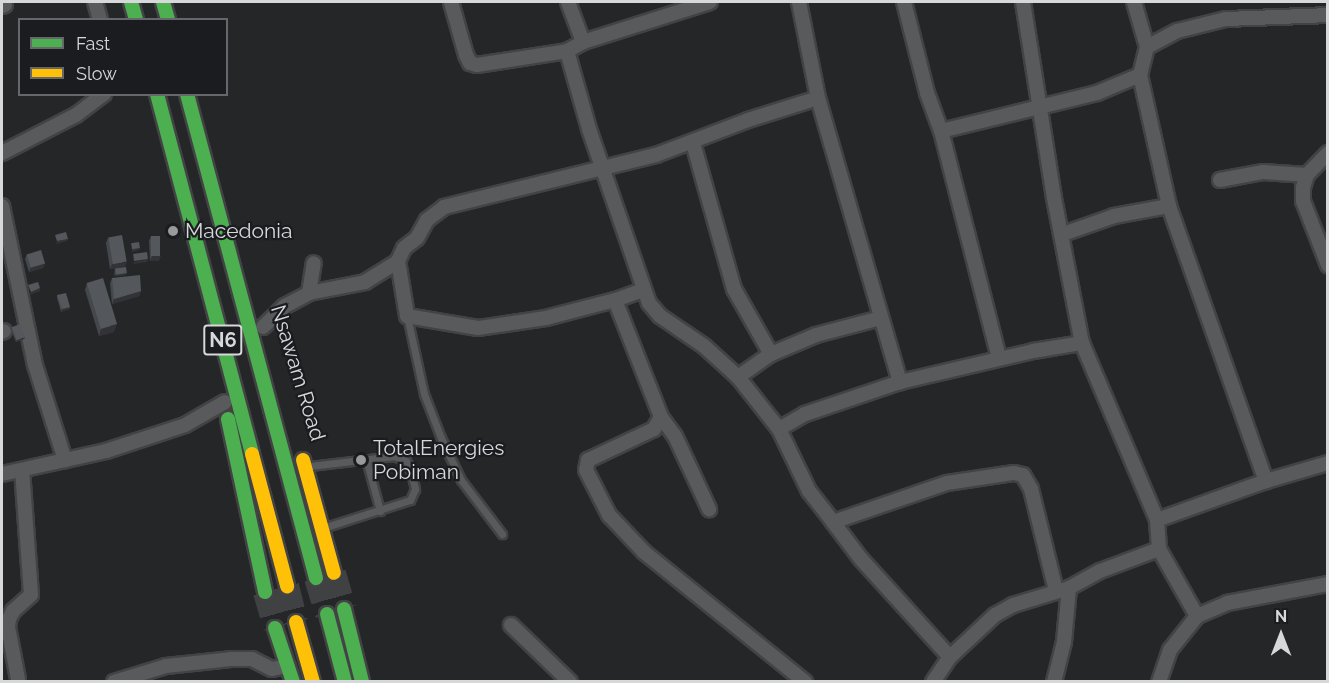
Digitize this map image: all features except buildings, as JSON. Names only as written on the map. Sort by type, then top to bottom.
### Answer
[{"type":"highway","points":[[130,2],[135,18]]},
{"type":"highway","points":[[163,2],[167,18]]},
{"type":"highway","name":"N6","points":[[158,96],[287,586]]},
{"type":"highway","name":"Nsawam Road","points":[[189,96],[316,578]]},
{"type":"highway","name":"Nsawam Road","points":[[212,189],[273,359]]},
{"type":"highway","name":"N6","points":[[194,228],[198,288],[225,402],[265,592]]},
{"type":"highway","name":"Nsawam Road","points":[[298,445],[334,573]]},
{"type":"highway","points":[[344,609],[362,681]]},
{"type":"highway","points":[[327,614],[345,681]]},
{"type":"highway","points":[[296,622],[313,681]]},
{"type":"highway","points":[[275,628],[293,681]]},
{"type":"street","points":[[95,2],[99,18]]},
{"type":"street","points":[[451,2],[470,63],[477,65],[567,51],[583,42],[710,2]]},
{"type":"street","points":[[568,2],[583,42]]},
{"type":"street","points":[[800,2],[818,98],[900,382]]},
{"type":"street","points":[[904,2],[927,93],[941,131],[999,358]]},
{"type":"street","points":[[1023,2],[1082,343],[1157,520],[1159,549],[1197,616]]},
{"type":"street","points":[[1134,2],[1147,47],[1140,75],[1169,206],[1266,481]]},
{"type":"street","points":[[1147,47],[1177,31],[1226,19],[1328,15]]},
{"type":"street","points":[[567,51],[643,290],[660,316],[704,346],[738,377],[779,429],[809,490],[861,559],[950,657]]},
{"type":"street","points":[[941,131],[1113,88],[1140,75]]},
{"type":"street","points":[[2,153],[76,115],[101,96]]},
{"type":"street","points":[[263,327],[285,306],[309,293],[365,282],[398,261],[404,248],[417,238],[427,220],[444,207],[603,170],[693,142],[748,120],[818,98]]},
{"type":"street","points":[[693,142],[734,289],[771,354]]},
{"type":"street","points":[[1328,153],[1307,175],[1303,186],[1303,201],[1328,265]]},
{"type":"street","points":[[1220,180],[1263,172],[1307,175]]},
{"type":"street","points":[[2,206],[35,366],[65,460]]},
{"type":"street","points":[[1063,234],[1114,216],[1169,206]]},
{"type":"street","points":[[398,261],[407,316],[478,328],[546,318],[615,300],[643,290]]},
{"type":"street","points":[[309,293],[314,263]]},
{"type":"street","points":[[615,300],[661,417],[675,436],[709,509]]},
{"type":"street","points":[[738,377],[771,354],[816,335],[881,318]]},
{"type":"street","points":[[779,429],[805,414],[900,382],[999,358],[1082,343]]},
{"type":"street","points":[[2,474],[106,451],[185,425],[225,402]]},
{"type":"street","points":[[661,417],[654,429],[586,462],[586,470],[609,515],[653,560],[805,681]]},
{"type":"street","points":[[1157,520],[1266,481],[1328,463]]},
{"type":"street","points":[[18,679],[8,627],[9,618],[32,595],[22,470]]},
{"type":"street","points":[[833,522],[947,483],[1014,473],[1023,475],[1031,489],[1066,605],[1064,642],[1054,681]]},
{"type":"street","points":[[933,681],[950,657],[995,615],[1014,605],[1063,589],[1100,571],[1159,549]]},
{"type":"street","points":[[1159,681],[1170,650],[1197,616],[1227,603],[1328,584]]},
{"type":"street","points":[[512,625],[570,681]]},
{"type":"street","points":[[114,681],[166,666],[231,659],[252,659],[272,669],[288,666]]},
{"type":"lane","points":[[407,316],[424,394],[445,448],[461,480],[502,534]]},
{"type":"lane","points":[[304,466],[394,456],[406,461],[410,466],[414,495],[402,504],[322,528]]},
{"type":"lane","points":[[366,459],[380,511]]},
{"type":"tunnel","points":[[334,573],[344,609]]},
{"type":"tunnel","points":[[316,578],[327,614]]},
{"type":"tunnel","points":[[287,586],[296,622]]},
{"type":"tunnel","points":[[265,592],[275,628]]},
{"type":"traffic: fast","points":[[131,2],[135,18]]},
{"type":"traffic: fast","points":[[163,2],[167,18]]},
{"type":"traffic: fast","points":[[158,96],[252,454]]},
{"type":"traffic: fast","points":[[188,96],[316,578]]},
{"type":"traffic: fast","points":[[228,419],[265,592]]},
{"type":"traffic: fast","points":[[344,609],[362,682]]},
{"type":"traffic: fast","points":[[327,614],[345,682]]},
{"type":"traffic: fast","points":[[275,628],[293,682]]},
{"type":"traffic: slow","points":[[252,454],[287,586]]},
{"type":"traffic: slow","points":[[303,460],[334,573]]},
{"type":"traffic: slow","points":[[296,622],[313,682]]},
{"type":"place","name":"Macedonia","points":[[173,231]]},
{"type":"place","name":"TotalEnergies Pobiman","points":[[361,460]]}]
